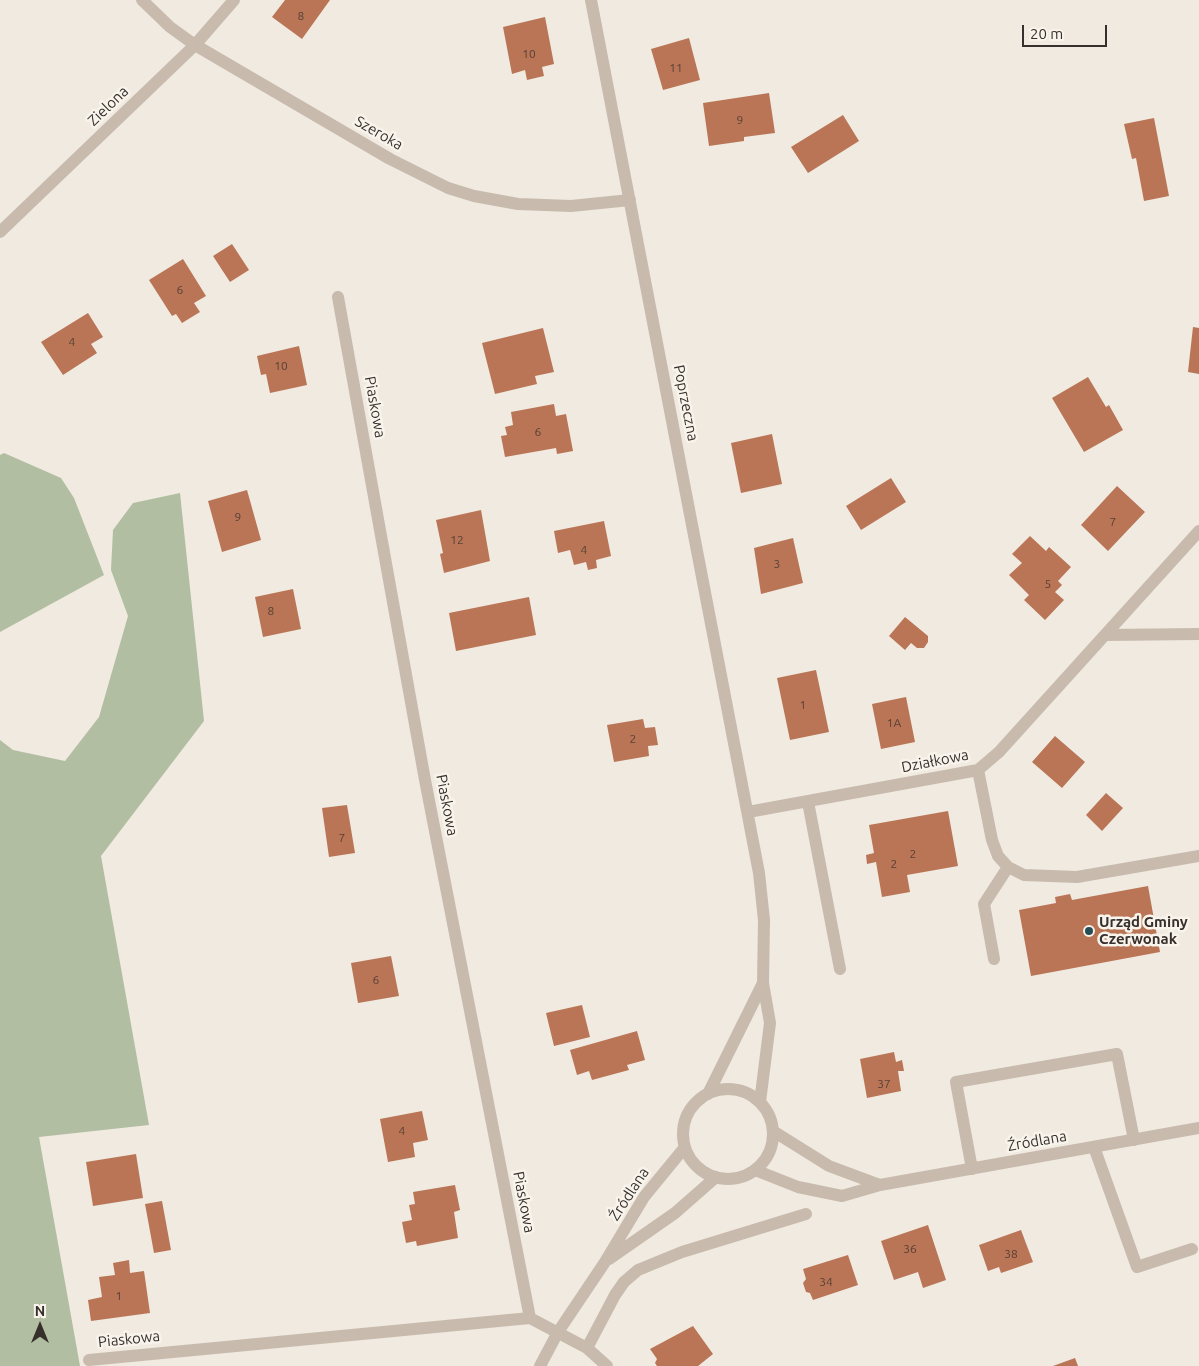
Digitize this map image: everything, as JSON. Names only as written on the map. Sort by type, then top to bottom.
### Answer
[{"type":"street","name":"Szeroka","points":[[142,0],[170,27],[195,45],[390,159],[448,188],[474,196],[518,204],[571,206],[630,200]]},
{"type":"street","name":"Zielona","points":[[0,232],[195,45],[234,0]]},
{"type":"street","name":"Poprzeczna","points":[[591,0],[748,812]]},
{"type":"street","name":"Piaskowa","points":[[89,1360],[530,1318],[425,780],[338,297]]},
{"type":"street","name":"Działkowa","points":[[748,812],[978,770],[999,752],[1199,531]]},
{"type":"street","points":[[1106,635],[1199,634]]},
{"type":"street","points":[[978,770],[992,840],[998,856],[1008,867],[1024,875],[1077,877],[1199,856]]},
{"type":"street","points":[[808,802],[840,969]]},
{"type":"street","points":[[748,812],[759,873],[764,920],[762,983],[770,1023],[760,1102]]},
{"type":"street","points":[[994,959],[984,904],[1008,867]]},
{"type":"street","points":[[708,1094],[762,983]]},
{"type":"street","points":[[972,1169],[956,1082],[1117,1054],[1134,1140]]},
{"type":"street","points":[[717,1090],[744,1092],[760,1102],[769,1115],[773,1131],[769,1153],[755,1170],[736,1178],[716,1177],[696,1166],[685,1147],[683,1136],[687,1116],[692,1107],[708,1094],[717,1090]]},
{"type":"street","name":"Źródlana","points":[[755,1170],[798,1187],[842,1196],[880,1185],[1199,1128]]},
{"type":"street","points":[[773,1131],[829,1166],[880,1185]]},
{"type":"street","name":"Źródlana","points":[[540,1366],[558,1332],[605,1262],[644,1197],[685,1147]]},
{"type":"street","points":[[1094,1147],[1137,1267],[1192,1249]]},
{"type":"street","name":"Źródlana","points":[[605,1262],[675,1213],[716,1177]]},
{"type":"street","points":[[587,1348],[624,1282],[638,1270],[682,1252],[806,1214]]},
{"type":"street","points":[[530,1318],[587,1348],[607,1366]]},
{"type":"green space","points":[[4,453],[61,478],[74,498],[104,575],[0,632],[0,455]]},
{"type":"green space","points":[[180,493],[204,721],[101,856],[149,1125],[39,1137],[80,1366],[0,1366],[0,740],[13,750],[65,761],[99,717],[128,616],[111,570],[113,530],[133,503]]},
{"type":"building","points":[[285,0],[330,0],[302,39],[272,17]]},
{"type":"building","points":[[545,17],[554,64],[542,67],[544,76],[527,80],[525,70],[512,74],[503,27]]},
{"type":"building","points":[[689,38],[700,80],[663,90],[651,49]]},
{"type":"building","points":[[769,93],[775,133],[744,137],[744,141],[709,146],[703,103]]},
{"type":"building","points":[[843,115],[859,141],[808,173],[791,147]]},
{"type":"building","points":[[1154,118],[1169,196],[1144,201],[1136,158],[1132,159],[1124,124]]},
{"type":"building","points":[[232,244],[249,270],[230,282],[213,256]]},
{"type":"building","points":[[183,259],[206,296],[194,303],[200,312],[182,323],[176,314],[172,316],[149,280]]},
{"type":"building","points":[[88,313],[103,337],[91,344],[97,353],[63,375],[41,342]]},
{"type":"building","points":[[1193,327],[1199,328],[1199,374],[1188,372]]},
{"type":"building","points":[[543,328],[554,372],[535,376],[537,384],[495,394],[482,343]]},
{"type":"building","points":[[299,346],[307,385],[270,393],[266,374],[261,375],[257,356]]},
{"type":"building","points":[[1088,377],[1106,407],[1109,405],[1123,430],[1084,452],[1052,398]]},
{"type":"building","points":[[554,404],[556,416],[566,414],[573,451],[557,454],[556,448],[505,457],[501,436],[507,435],[505,427],[513,425],[511,412]]},
{"type":"building","points":[[772,434],[782,484],[741,493],[731,443]]},
{"type":"building","points":[[891,478],[906,502],[861,530],[846,506]]},
{"type":"building","points":[[1117,486],[1145,512],[1108,551],[1081,525]]},
{"type":"building","points":[[247,490],[261,540],[222,552],[208,501]]},
{"type":"building","points":[[481,510],[490,561],[444,573],[440,554],[443,553],[436,520]]},
{"type":"building","points":[[604,521],[611,556],[596,560],[597,568],[588,570],[586,562],[574,565],[570,550],[558,553],[554,531]]},
{"type":"building","points":[[1030,536],[1046,551],[1049,547],[1071,567],[1058,581],[1062,585],[1055,592],[1064,600],[1045,620],[1024,600],[1029,595],[1009,575],[1022,563],[1012,554]]},
{"type":"building","points":[[793,538],[803,583],[761,594],[754,548]]},
{"type":"building","points":[[293,589],[301,629],[263,637],[255,597]]},
{"type":"building","points":[[529,597],[536,635],[456,651],[449,613]]},
{"type":"building","points":[[905,617],[928,636],[928,642],[924,648],[917,648],[911,643],[905,650],[889,636]]},
{"type":"building","points":[[816,670],[829,732],[790,740],[777,678]]},
{"type":"building","points":[[906,697],[915,742],[881,749],[872,704]]},
{"type":"building","points":[[643,719],[645,728],[655,727],[658,745],[648,746],[649,756],[614,762],[607,725]]},
{"type":"building","points":[[1055,736],[1085,762],[1062,788],[1032,762]]},
{"type":"building","points":[[1106,793],[1123,808],[1102,831],[1086,815]]},
{"type":"building","points":[[347,805],[355,853],[329,857],[322,808]]},
{"type":"building","points":[[948,811],[958,866],[907,875],[910,892],[882,897],[876,862],[867,864],[866,855],[874,853],[869,825]]},
{"type":"building","name":"Urząd Gminy Czerwonak","points":[[1148,886],[1160,952],[1031,976],[1019,910],[1056,903],[1055,897],[1070,894],[1072,900]]},
{"type":"building","points":[[391,956],[399,996],[358,1003],[351,963]]},
{"type":"building","points":[[582,1005],[590,1037],[554,1046],[546,1013]]},
{"type":"building","points":[[637,1031],[645,1060],[627,1065],[629,1070],[592,1080],[589,1071],[577,1075],[570,1050]]},
{"type":"building","points":[[894,1052],[896,1062],[902,1060],[904,1071],[898,1071],[901,1091],[867,1098],[860,1059]]},
{"type":"building","points":[[422,1111],[428,1140],[413,1143],[415,1157],[388,1162],[380,1119]]},
{"type":"building","points":[[136,1154],[143,1198],[93,1206],[86,1162]]},
{"type":"building","points":[[455,1185],[460,1210],[454,1212],[458,1238],[417,1246],[416,1241],[406,1243],[402,1222],[412,1220],[409,1205],[415,1204],[413,1192]]},
{"type":"building","points":[[162,1201],[171,1250],[154,1253],[145,1204]]},
{"type":"building","points":[[928,1225],[946,1280],[923,1288],[918,1272],[894,1280],[881,1241]]},
{"type":"building","points":[[1021,1230],[1033,1262],[1001,1273],[999,1267],[988,1271],[979,1245]]},
{"type":"building","points":[[848,1255],[858,1285],[813,1300],[810,1293],[806,1292],[803,1283],[806,1279],[803,1269]]},
{"type":"building","points":[[129,1260],[130,1273],[144,1271],[150,1313],[91,1321],[88,1300],[102,1297],[99,1277],[115,1275],[113,1263]]},
{"type":"building","points":[[693,1326],[713,1354],[698,1366],[657,1366],[655,1363],[657,1359],[650,1349]]},
{"type":"building","points":[[1075,1358],[1078,1366],[1053,1366]]},
{"type":"place","name":"Urząd Gminy Czerwonak","points":[[1089,931]]}]
